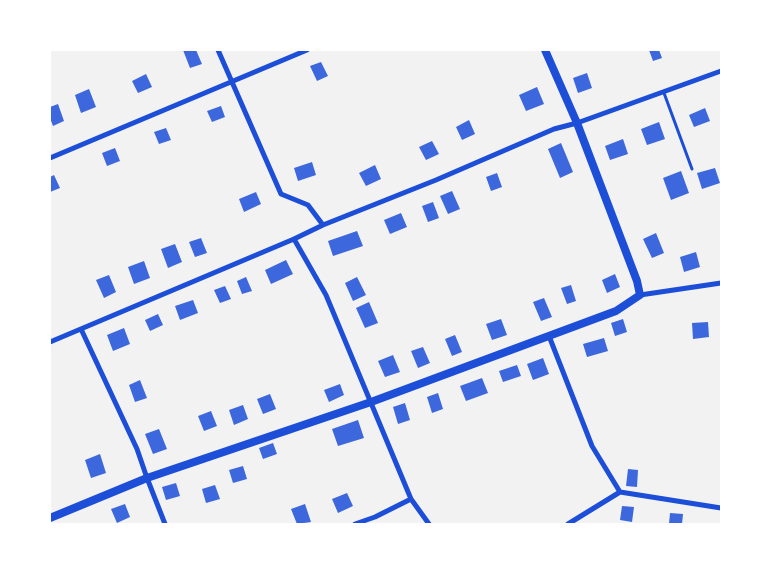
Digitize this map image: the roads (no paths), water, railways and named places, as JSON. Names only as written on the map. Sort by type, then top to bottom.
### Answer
[{"type":"street","points":[[218,50],[281,194],[308,206],[323,225]]},
{"type":"street","points":[[50,158],[307,50]]},
{"type":"street","points":[[545,50],[577,123],[637,281],[640,295]]},
{"type":"street","points":[[50,342],[554,129],[664,93],[721,71]]},
{"type":"street","points":[[294,239],[326,295],[411,499],[429,524]]},
{"type":"street","points":[[50,518],[146,478],[371,402],[616,311],[640,295],[721,283]]},
{"type":"street","points":[[81,328],[137,449],[146,478],[165,524]]},
{"type":"street","points":[[549,336],[592,446],[620,492]]},
{"type":"street","points":[[568,524],[620,492],[721,508]]},
{"type":"street","points":[[355,524],[375,517],[411,499]]},
{"type":"lane","points":[[664,93],[692,169]]}]
